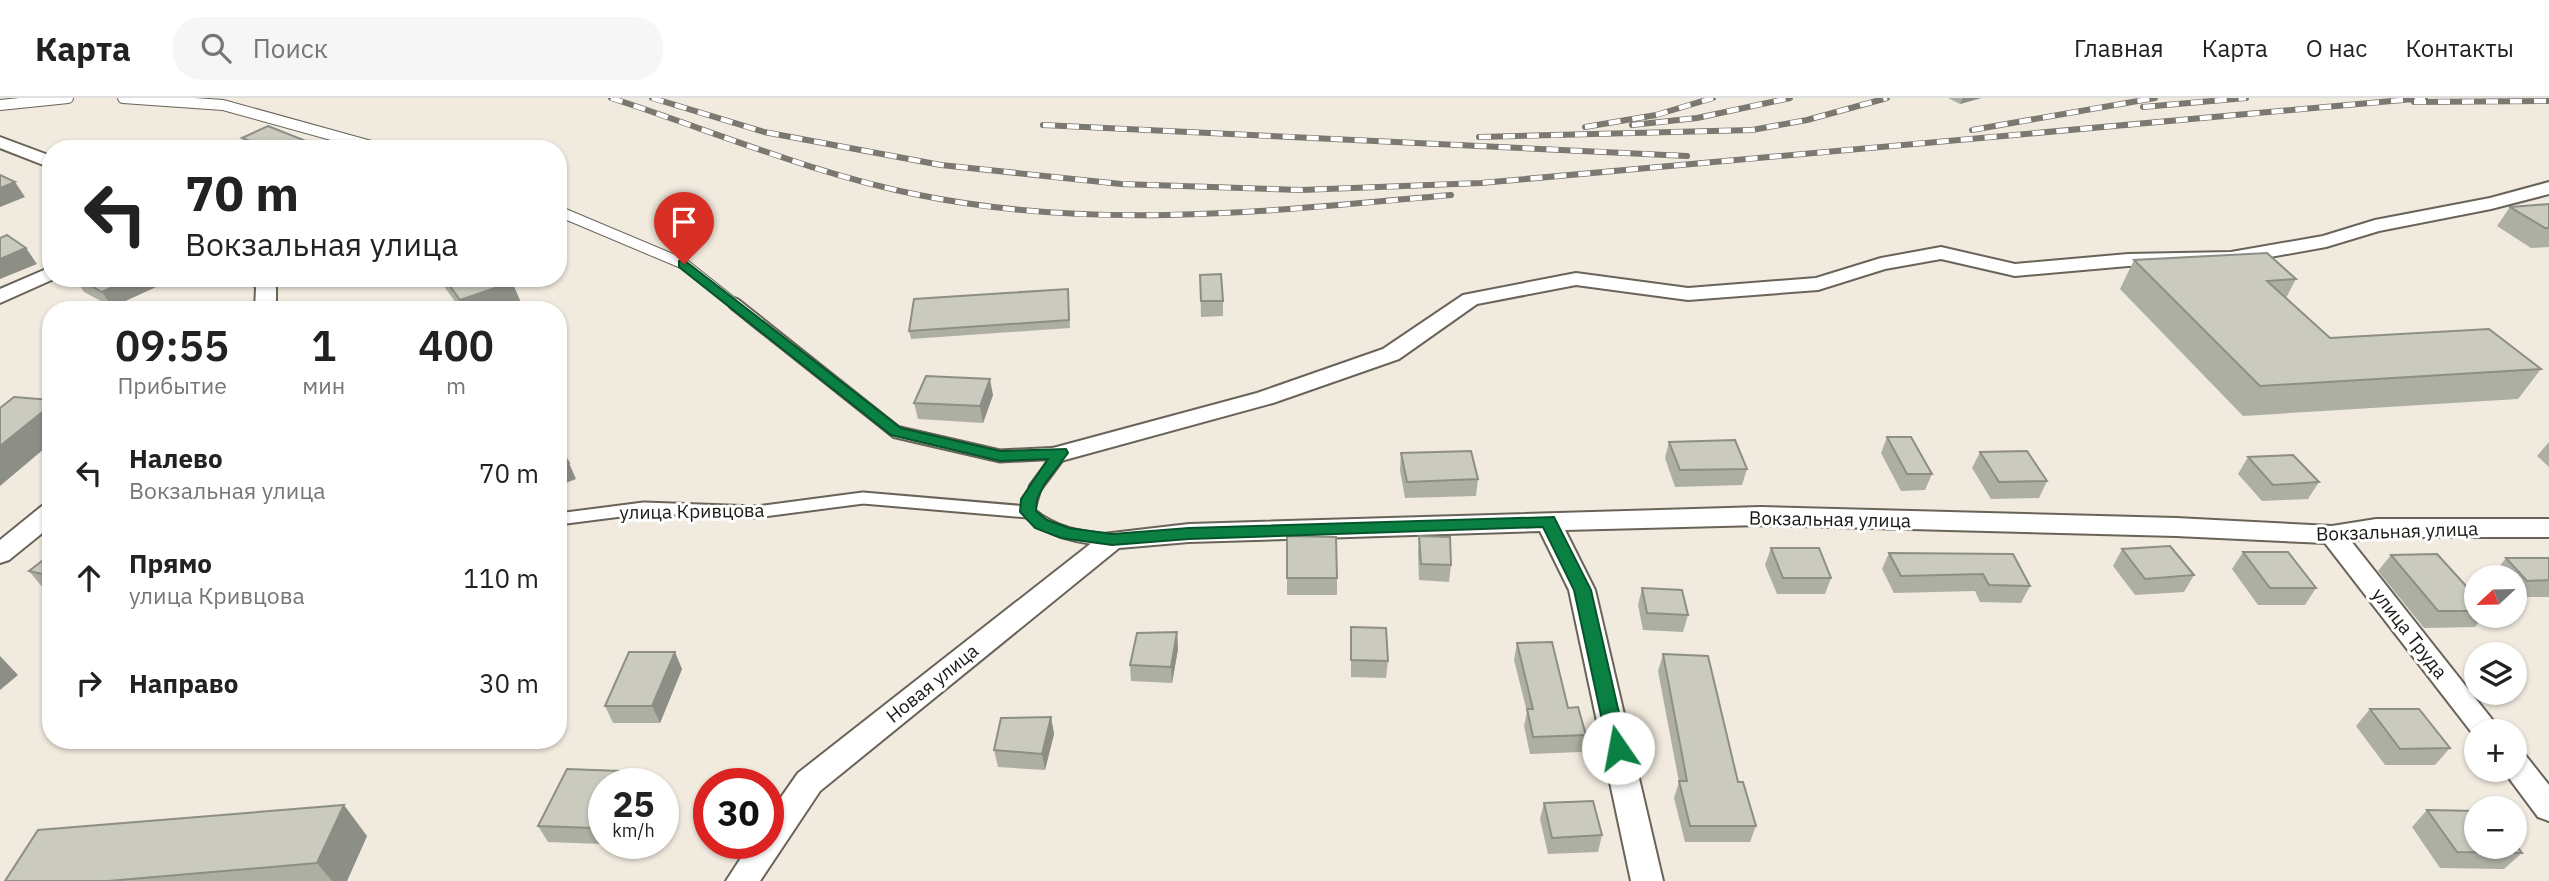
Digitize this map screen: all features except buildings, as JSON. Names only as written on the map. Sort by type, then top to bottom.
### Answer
[{"type":"street","points":[[0,142],[42,159]]},
{"type":"street","points":[[1061,453],[1265,398],[1391,354],[1470,299],[1576,279],[1688,294],[1818,284],[1881,264],[1941,253],[2015,270],[2127,260],[2231,258],[2326,241],[2375,226],[2491,203],[2549,188]]},
{"type":"street","points":[[0,297],[42,277]]},
{"type":"street","name":"Вокзальная улица","points":[[1112,540],[1189,533],[1761,516],[2176,527],[2332,535],[2376,528],[2549,528]]},
{"type":"street","points":[[0,554],[42,519]]},
{"type":"street","points":[[1548,521],[1582,590],[1647,881]]},
{"type":"street","name":"улица Труда","points":[[2332,535],[2478,719]]},
{"type":"street","name":"Новая улица","points":[[784,819],[809,782],[1112,540]]},
{"type":"street","points":[[2527,780],[2549,808]]},
{"type":"street","name":"Новая улица","points":[[744,880],[758,859]]},
{"type":"lane","points":[[0,105],[68,98]]},
{"type":"lane","points":[[123,98],[223,105],[349,140]]},
{"type":"lane","points":[[567,215],[684,264],[896,432],[1000,456],[1061,453]]},
{"type":"lane","points":[[1028,512],[1029,499],[1038,482],[1061,453]]},
{"type":"lane","name":"улица Кривцова","points":[[567,518],[644,508],[756,512],[863,498],[1028,512],[1041,524],[1067,534],[1112,540]]},
{"type":"railway","points":[[611,98],[840,176],[919,195],[985,206],[1118,215],[1185,214],[1251,212],[1451,195]]},
{"type":"railway","points":[[652,98],[764,132],[941,165],[1121,184],[1301,190],[1481,183],[2425,98]]},
{"type":"railway","points":[[1585,127],[1656,115],[1713,98]]},
{"type":"railway","points":[[1632,125],[1697,118],[1790,98]]},
{"type":"railway","points":[[1479,137],[1752,130],[1807,120],[1887,98]]},
{"type":"railway","points":[[1972,130],[2155,98]]},
{"type":"railway","points":[[2143,107],[2246,98]]},
{"type":"railway","points":[[2414,102],[2549,101]]},
{"type":"railway","points":[[1043,125],[1687,156]]},
{"type":"route","points":[[684,264],[896,432],[1000,456],[1061,453],[1038,482],[1029,499],[1028,512],[1041,524],[1067,534],[1112,540],[1189,533],[1447,527],[1548,521],[1582,590],[1618,748]]}]
